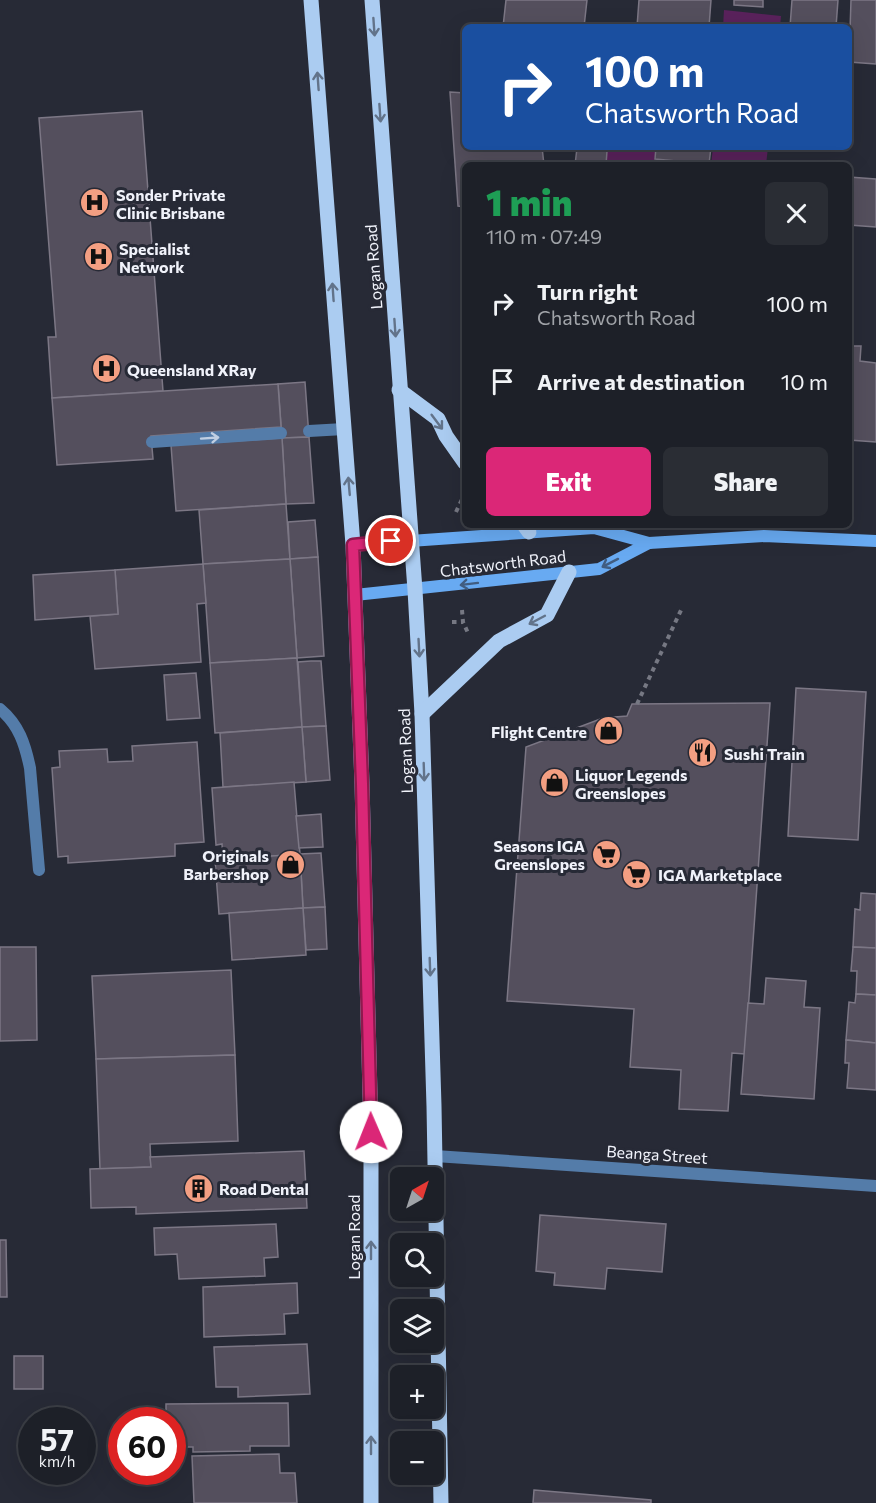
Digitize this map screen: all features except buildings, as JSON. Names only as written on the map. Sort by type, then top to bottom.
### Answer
[{"type":"main road","name":"Logan Road","points":[[312,0],[353,545],[371,1132],[371,1503]]},
{"type":"main road","name":"Logan Road","points":[[372,0],[422,714],[435,1156],[441,1503]]},
{"type":"main road","points":[[399,390],[438,419],[446,436],[462,459]]},
{"type":"main road","name":"Chatsworth Road","points":[[353,545],[457,538],[527,528],[594,528],[649,543],[764,536],[876,541]]},
{"type":"main road","name":"Chatsworth Road","points":[[355,596],[599,569],[649,543]]},
{"type":"main road","points":[[422,714],[499,641],[547,615],[569,573]]},
{"type":"street","points":[[309,431],[344,429]]},
{"type":"street","points":[[152,442],[281,433]]},
{"type":"street","points":[[0,709],[21,734],[27,751],[39,870]]},
{"type":"street","name":"Beanga Street","points":[[435,1156],[876,1186]]},
{"type":"path","points":[[455,514],[462,499]]},
{"type":"path","points":[[637,704],[682,608]]},
{"type":"path","points":[[462,610],[463,622],[469,636]]},
{"type":"path","points":[[452,622],[463,622]]},
{"type":"shaded area","points":[[724,10],[781,16],[780,24],[723,24]]},
{"type":"shaded area","points":[[599,150],[656,150],[654,162],[606,162],[607,151]]},
{"type":"shaded area","points":[[713,150],[768,150],[766,162],[711,162]]},
{"type":"place","name":"Sonder Private Clinic Brisbane","points":[[95,203]]},
{"type":"place","name":"Specialist Network","points":[[98,257]]},
{"type":"place","name":"Queensland XRay","points":[[106,369]]},
{"type":"place","name":"Flight Centre","points":[[608,731]]},
{"type":"place","name":"Sushi Train","points":[[703,753]]},
{"type":"place","name":"Liquor Legends Greenslopes","points":[[554,783]]},
{"type":"place","name":"Seasons IGA Greenslopes","points":[[606,854]]},
{"type":"place","name":"Originals Barbershop","points":[[290,864]]},
{"type":"place","name":"IGA Marketplace","points":[[637,874]]},
{"type":"place","name":"Road Dental","points":[[198,1188]]},
{"type":"route","points":[[371,1132],[353,545],[391,541]]}]
